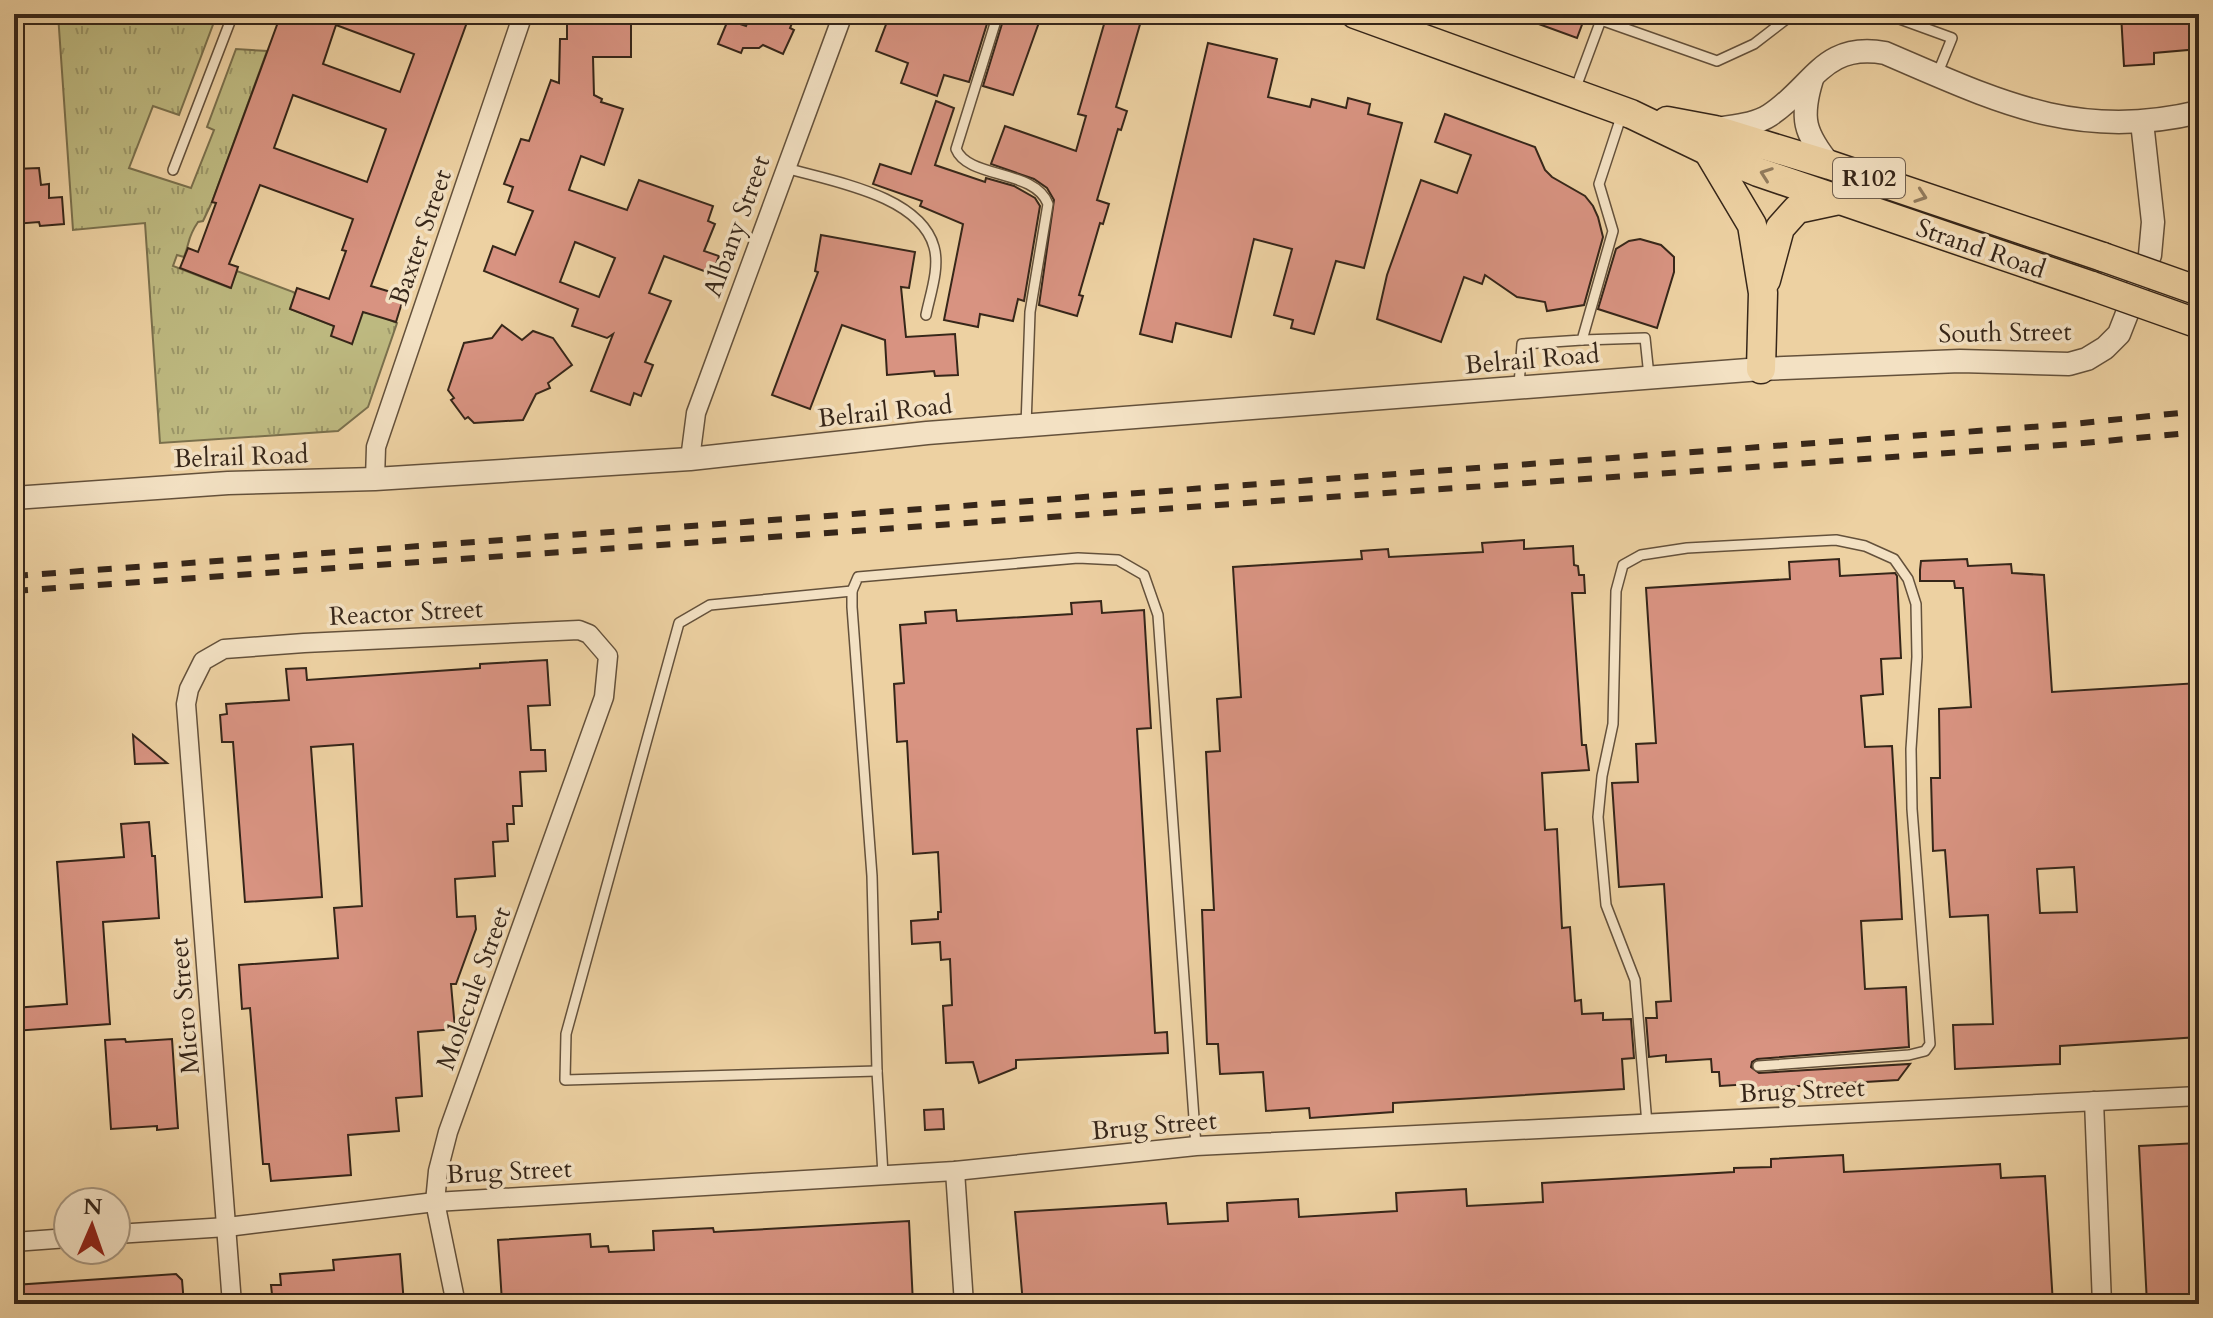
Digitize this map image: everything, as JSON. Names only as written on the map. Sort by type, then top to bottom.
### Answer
[{"type":"main road","name":"Strand Road","points":[[1355,14],[1711,140],[1840,200],[2199,324]]},
{"type":"main road","name":"Strand Road","points":[[1711,140],[1830,165],[2199,291]]},
{"type":"main road","points":[[1711,140],[1752,225],[1763,293],[1761,369]]},
{"type":"main road","points":[[1763,293],[1780,228],[1797,209],[1840,200]]},
{"type":"street","name":"Baxter Street","points":[[375,479],[376,447],[523,14]]},
{"type":"street","name":"Albany Street","points":[[690,459],[696,413],[843,14]]},
{"type":"street","points":[[1711,140],[1768,117],[1831,59],[1864,49],[1885,53],[2013,106],[2047,116],[2094,123],[2142,122],[2199,112]]},
{"type":"street","points":[[1813,77],[1804,114],[1807,130],[1813,144],[1830,165]]},
{"type":"street","name":"South Street","points":[[1761,369],[1960,361],[2069,364],[2087,359],[2105,348],[2127,320],[2150,255],[2153,222],[2142,122]]},
{"type":"street","name":"Belrail Road","points":[[14,498],[228,483],[375,479],[690,459],[927,433],[1761,369]]},
{"type":"street","name":"Reactor Street","points":[[186,704],[189,689],[203,661],[224,649],[561,629],[589,634],[603,648],[609,665],[604,697]]},
{"type":"street","name":"Molecule Street","points":[[456,1304],[435,1202],[438,1171],[448,1132],[604,697]]},
{"type":"street","name":"Micro Street","points":[[186,704],[232,1304]]},
{"type":"street","name":"Brug Street","points":[[132,1233],[227,1227],[435,1202],[955,1171],[1196,1146],[2199,1096]]},
{"type":"street","points":[[2094,1101],[2102,1304]]},
{"type":"street","points":[[955,1171],[964,1304]]},
{"type":"street","points":[[14,1242],[52,1239]]},
{"type":"lane","points":[[173,170],[233,14]]},
{"type":"lane","points":[[998,14],[956,149],[964,160],[1039,189],[1048,204],[1030,312],[1026,426]]},
{"type":"lane","points":[[1574,93],[1601,20],[1717,61],[1754,44],[1793,14]]},
{"type":"lane","points":[[1886,14],[1952,38],[1937,75]]},
{"type":"lane","points":[[1582,340],[1613,231],[1599,184],[1627,112]]},
{"type":"lane","points":[[785,167],[880,196],[919,222],[929,234],[936,261],[926,315]]},
{"type":"lane","points":[[1519,389],[1522,344],[1645,338],[1649,377]]},
{"type":"lane","points":[[1647,1124],[1635,980],[1606,905],[1598,817],[1602,776],[1613,724],[1616,591],[1623,565],[1641,555],[1687,548],[1836,540],[1865,546],[1894,559],[1908,579],[1916,604],[1912,809],[1930,1044],[1925,1051],[1909,1055],[1758,1066]]},
{"type":"lane","points":[[883,1175],[872,876],[852,591],[858,577],[1078,558],[1118,560],[1144,575],[1158,615],[1196,1146]]},
{"type":"lane","points":[[852,591],[710,605],[679,623],[566,1034],[565,1080],[877,1071]]},
{"type":"green space","points":[[58,14],[217,14],[179,115],[153,106],[129,168],[191,188],[214,130],[207,127],[236,49],[267,51],[212,202],[203,221],[198,222],[192,232],[184,257],[177,255],[173,266],[230,288],[237,271],[296,293],[290,309],[334,326],[352,344],[355,334],[349,332],[359,307],[397,323],[368,407],[338,431],[160,443],[145,223],[73,230]]},
{"type":"building","points":[[281,14],[470,14],[371,286],[404,296],[396,322],[363,312],[352,344],[331,336],[334,326],[290,309],[297,288],[329,299],[346,251],[342,250],[353,219],[260,185],[229,264],[238,267],[231,288],[180,268],[188,248],[198,252],[216,203],[212,202]],"holes":[[[336,25],[414,54],[400,92],[323,64]],[[293,95],[386,129],[367,182],[274,148]]]},
{"type":"building","points":[[751,14],[796,14],[790,28],[794,30],[783,54],[763,45],[743,48],[741,53],[718,44],[728,20],[746,26]]},
{"type":"building","points":[[890,14],[990,14],[969,82],[944,75],[937,96],[901,83],[908,63],[876,51]]},
{"type":"building","points":[[1005,14],[1042,14],[1013,95],[983,86]]},
{"type":"building","points":[[1107,14],[1143,14],[1116,107],[1127,111],[1121,130],[1118,129],[1097,200],[1109,204],[1103,224],[1100,223],[1079,295],[1083,296],[1077,316],[1039,305],[1054,200],[1047,188],[1034,179],[991,164],[1005,126],[1076,151],[1086,116],[1078,114]]},
{"type":"building","points":[[1517,14],[1586,14],[1577,38]]},
{"type":"building","points":[[2121,14],[2151,14],[2151,21],[2199,17],[2199,49],[2154,53],[2154,64],[2124,66]]},
{"type":"building","points":[[567,24],[631,24],[631,57],[593,57],[594,95],[602,99],[601,102],[623,109],[604,165],[581,156],[569,190],[627,210],[639,180],[713,206],[708,221],[715,224],[704,251],[719,256],[712,274],[664,256],[649,293],[671,301],[645,362],[653,365],[641,396],[634,393],[630,405],[591,391],[613,334],[607,338],[572,326],[578,309],[484,271],[493,246],[515,255],[533,211],[508,202],[513,187],[504,184],[521,139],[529,141],[551,80],[559,83],[560,39],[567,39]],"holes":[[[575,242],[615,258],[599,297],[560,282]]]},
{"type":"building","points":[[1208,43],[1277,59],[1268,97],[1310,107],[1312,99],[1346,108],[1348,98],[1370,104],[1368,114],[1402,123],[1364,268],[1336,261],[1314,334],[1291,328],[1293,320],[1274,315],[1292,249],[1254,239],[1231,337],[1176,323],[1172,342],[1140,334]]},
{"type":"building","points":[[936,101],[954,108],[935,165],[985,182],[986,178],[1014,186],[1035,198],[1040,206],[1024,301],[1018,299],[1013,321],[980,314],[978,327],[944,320],[963,224],[920,206],[922,201],[873,184],[880,164],[911,174]]},
{"type":"building","points":[[1445,114],[1535,147],[1545,170],[1585,196],[1593,206],[1603,237],[1584,305],[1547,311],[1545,302],[1517,297],[1485,275],[1482,284],[1464,277],[1441,342],[1377,319],[1387,275],[1421,180],[1457,193],[1471,155],[1435,142]]},
{"type":"building","points":[[39,168],[41,185],[49,184],[49,198],[62,197],[64,224],[14,224],[14,169]]},
{"type":"building","points":[[821,235],[915,252],[909,288],[901,287],[906,337],[955,334],[958,375],[935,376],[934,371],[887,375],[885,340],[842,325],[810,409],[772,395],[818,272],[815,271]]},
{"type":"building","points":[[1640,239],[1661,245],[1674,257],[1674,272],[1657,328],[1598,309],[1616,249]]},
{"type":"building","points":[[502,325],[522,340],[533,331],[553,338],[572,365],[548,383],[550,388],[536,394],[523,420],[474,423],[468,417],[465,419],[451,400],[454,398],[448,390],[464,343],[492,338]]},
{"type":"building","points":[[1524,540],[1524,549],[1573,546],[1574,565],[1578,566],[1579,575],[1584,575],[1585,593],[1572,593],[1582,745],[1586,745],[1589,770],[1542,773],[1545,830],[1557,829],[1562,928],[1570,927],[1575,1001],[1581,1000],[1582,1014],[1603,1013],[1603,1020],[1631,1019],[1634,1058],[1622,1059],[1624,1089],[1393,1103],[1393,1112],[1310,1118],[1309,1108],[1266,1111],[1263,1072],[1220,1074],[1218,1044],[1207,1044],[1202,910],[1214,910],[1206,752],[1220,751],[1217,699],[1241,697],[1233,567],[1362,559],[1361,551],[1388,549],[1389,557],[1483,552],[1482,543]]},
{"type":"building","points":[[1839,559],[1840,576],[1895,573],[1897,576],[1901,658],[1881,659],[1883,694],[1861,696],[1865,747],[1892,746],[1902,919],[1861,921],[1865,989],[1906,987],[1909,1047],[1757,1059],[1751,1067],[1759,1073],[1910,1064],[1898,1080],[1748,1089],[1751,1084],[1720,1086],[1719,1072],[1712,1072],[1711,1059],[1666,1062],[1666,1055],[1649,1057],[1646,1018],[1657,1018],[1656,1002],[1671,1001],[1664,884],[1619,887],[1612,783],[1638,782],[1636,744],[1656,743],[1646,588],[1790,579],[1789,562]]},
{"type":"building","points":[[1967,559],[1968,566],[2011,564],[2012,573],[2044,575],[2052,692],[2199,683],[2199,1037],[2060,1046],[2060,1064],[1955,1069],[1953,1025],[1993,1024],[1988,915],[1950,917],[1945,850],[1933,851],[1931,778],[1940,778],[1939,709],[1971,707],[1963,588],[1955,588],[1954,581],[1920,581],[1921,561]],"holes":[[[2074,867],[2077,912],[2040,913],[2037,869]]]},
{"type":"building","points":[[1101,601],[1102,613],[1144,610],[1151,728],[1137,729],[1155,1033],[1167,1032],[1168,1053],[1016,1060],[1016,1068],[979,1083],[973,1062],[946,1063],[943,1006],[952,1005],[950,959],[941,960],[940,942],[912,944],[911,921],[938,919],[938,912],[941,912],[938,852],[913,854],[907,741],[897,742],[894,684],[904,683],[900,625],[926,623],[925,612],[956,610],[957,621],[1072,614],[1071,603]]},
{"type":"building","points":[[547,660],[550,705],[528,706],[531,750],[545,750],[546,771],[520,772],[522,806],[513,806],[514,824],[507,824],[508,841],[493,842],[495,876],[455,879],[457,917],[475,916],[476,929],[456,984],[451,984],[455,1029],[418,1032],[422,1096],[396,1098],[399,1131],[348,1135],[351,1175],[271,1181],[269,1164],[263,1164],[250,1008],[242,1009],[239,965],[338,958],[334,908],[362,906],[353,744],[311,747],[322,897],[245,902],[233,742],[222,742],[220,715],[227,714],[226,704],[289,700],[286,669],[306,668],[307,680],[480,668],[480,664]]},
{"type":"building","points":[[133,735],[167,763],[135,764]]},
{"type":"building","points":[[149,822],[152,856],[155,856],[159,918],[103,922],[110,1024],[14,1031],[14,1008],[67,1004],[57,862],[124,857],[121,824]]},
{"type":"building","points":[[125,1039],[126,1042],[172,1039],[178,1128],[111,1129],[105,1040]]},
{"type":"building","points":[[943,1109],[944,1129],[925,1130],[924,1110]]},
{"type":"building","points":[[2199,1143],[2199,1304],[2147,1304],[2139,1146]]},
{"type":"building","points":[[1843,1155],[1844,1172],[2000,1164],[2001,1178],[2045,1176],[2053,1304],[1023,1304],[1015,1212],[1166,1203],[1168,1224],[1228,1221],[1227,1203],[1298,1199],[1299,1217],[1397,1211],[1396,1193],[1466,1189],[1467,1206],[1543,1202],[1542,1183],[1734,1172],[1734,1168],[1771,1167],[1771,1159]]},
{"type":"building","points":[[909,1221],[913,1304],[502,1302],[498,1240],[590,1234],[591,1247],[608,1246],[609,1252],[654,1250],[653,1231],[713,1228],[714,1232]]},
{"type":"building","points":[[400,1254],[404,1304],[273,1304],[271,1285],[281,1285],[280,1274],[334,1270],[333,1260]]},
{"type":"building","points":[[176,1274],[182,1280],[184,1304],[14,1304],[14,1285]]},
{"type":"railway","points":[[14,576],[2072,424],[2199,411]]},
{"type":"railway","points":[[14,591],[2074,444],[2199,432]]}]
